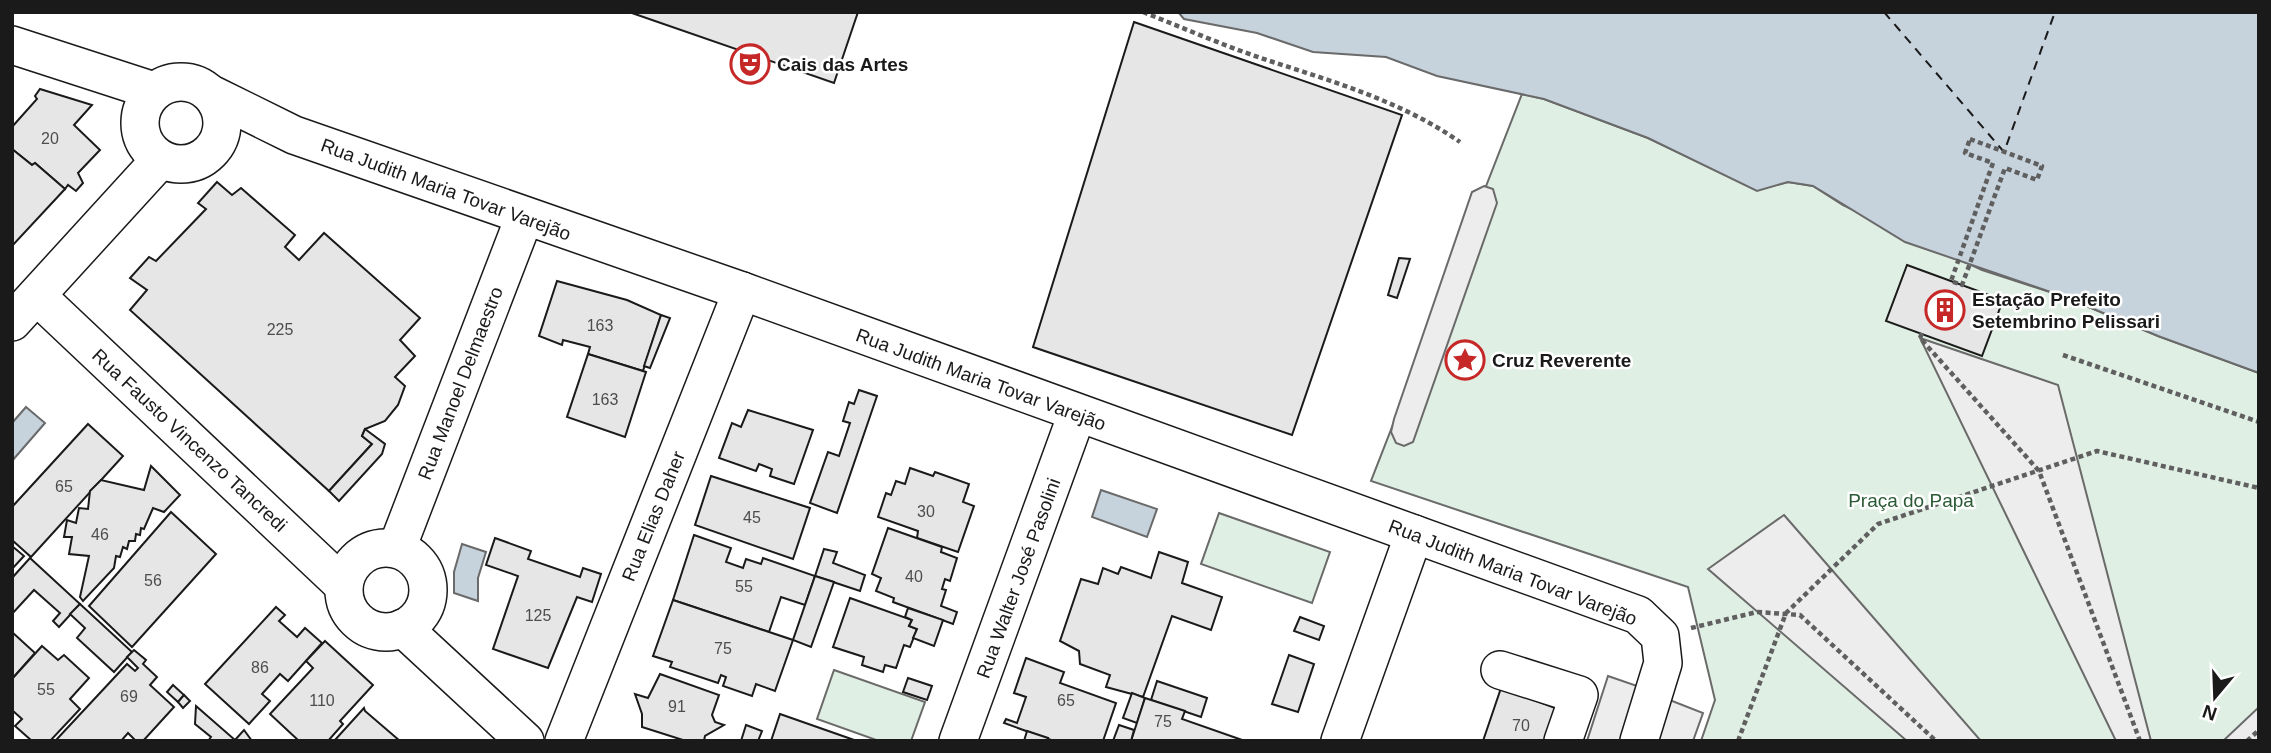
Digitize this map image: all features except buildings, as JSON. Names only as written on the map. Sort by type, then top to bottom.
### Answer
[{"type":"street","points":[[12,44],[154,91]]},
{"type":"street","points":[[177,81],[191,82],[213,95],[223,117],[223,133],[208,157],[190,164],[160,160],[146,147],[139,122],[145,101],[154,91],[177,81]]},
{"type":"street","name":"Rua Judith Maria Tovar Varejão","points":[[213,95],[294,135],[524,218],[742,291],[1638,615],[1660,636]]},
{"type":"street","name":"Rua Judith Maria Tovar Varejão","points":[[208,157],[245,143],[294,135]]},
{"type":"street","points":[[12,322],[160,160]]},
{"type":"street","name":"Rua Manoel Delmaestro","points":[[397,548],[524,218]]},
{"type":"street","name":"Rua Elias Daher","points":[[565,741],[742,291]]},
{"type":"street","name":"Rua Fausto Vincenzo Tancredi","points":[[37,296],[343,585]]},
{"type":"street","name":"Rua Walter José Pasolini","points":[[958,741],[1077,414]]},
{"type":"street","points":[[1340,741],[1414,534]]},
{"type":"street","points":[[382,547],[397,548],[417,560],[428,584],[424,609],[415,621],[403,628],[382,632],[361,623],[347,606],[343,585],[355,560],[382,547]]},
{"type":"street","points":[[403,628],[525,741]]},
{"type":"street","points":[[1640,741],[1663,663],[1660,636]]},
{"type":"street","points":[[1500,670],[1579,695],[1563,741]]},
{"type":"path","points":[[1143,12],[1271,62],[1347,85],[1391,107],[1426,119],[1460,142]]},
{"type":"path","points":[[1970,139],[2042,166],[2037,180],[2005,168],[1962,285],[1951,281],[1993,163],[1965,153],[1970,139]]},
{"type":"path","points":[[1922,333],[1920,338],[2039,471],[2140,741]]},
{"type":"path","points":[[2063,355],[2259,422]]},
{"type":"path","points":[[1738,741],[1786,613],[1878,524],[2097,451],[2259,488]]},
{"type":"path","points":[[1660,636],[1757,612],[1800,614],[1936,741]]},
{"type":"path","points":[[2248,741],[2259,730]]},
{"type":"green space","name":"Praça do Papa","points":[[1522,94],[1544,99],[1648,138],[1757,190],[1788,182],[1813,186],[1843,205],[1982,270],[2065,297],[2158,336],[2259,373],[2259,741],[1701,741],[1715,700],[1688,587],[1371,481]]},
{"type":"green space","points":[[1219,513],[1330,552],[1312,603],[1201,564]]},
{"type":"green space","points":[[834,670],[925,702],[911,741],[879,741],[817,719]]},
{"type":"shaded area","points":[[1178,12],[2259,12],[2259,373],[2158,336],[2065,297],[1905,242],[1813,186],[1788,182],[1757,191],[1648,138],[1544,99],[1437,76],[1386,57],[1313,52],[1257,33],[1184,19]]},
{"type":"shaded area","points":[[1484,186],[1493,189],[1497,203],[1413,442],[1404,446],[1396,443],[1391,432],[1394,419],[1472,192]]},
{"type":"shaded area","points":[[1920,338],[2058,385],[2151,741],[2116,741]]},
{"type":"shaded area","points":[[26,407],[45,423],[12,461],[12,423]]},
{"type":"shaded area","points":[[1101,490],[1157,509],[1147,537],[1092,517]]},
{"type":"shaded area","points":[[1784,515],[1981,741],[1907,741],[1708,569]]},
{"type":"shaded area","points":[[462,544],[486,552],[478,578],[478,601],[454,593],[454,572]]},
{"type":"shaded area","points":[[1608,676],[1646,689],[1628,741],[1587,741]]},
{"type":"shaded area","points":[[1662,697],[1703,713],[1693,741],[1647,741]]},
{"type":"shaded area","points":[[2259,707],[2259,741],[2223,741]]},
{"type":"ferry route","points":[[1884,12],[2004,152],[2055,12]]},
{"type":"place","name":"Cais das Artes","points":[[750,64]]},
{"type":"place","name":"Estação Prefeito Setembrino Pelissari","points":[[1945,310]]},
{"type":"place","name":"Cruz Reverente","points":[[1465,360]]}]
